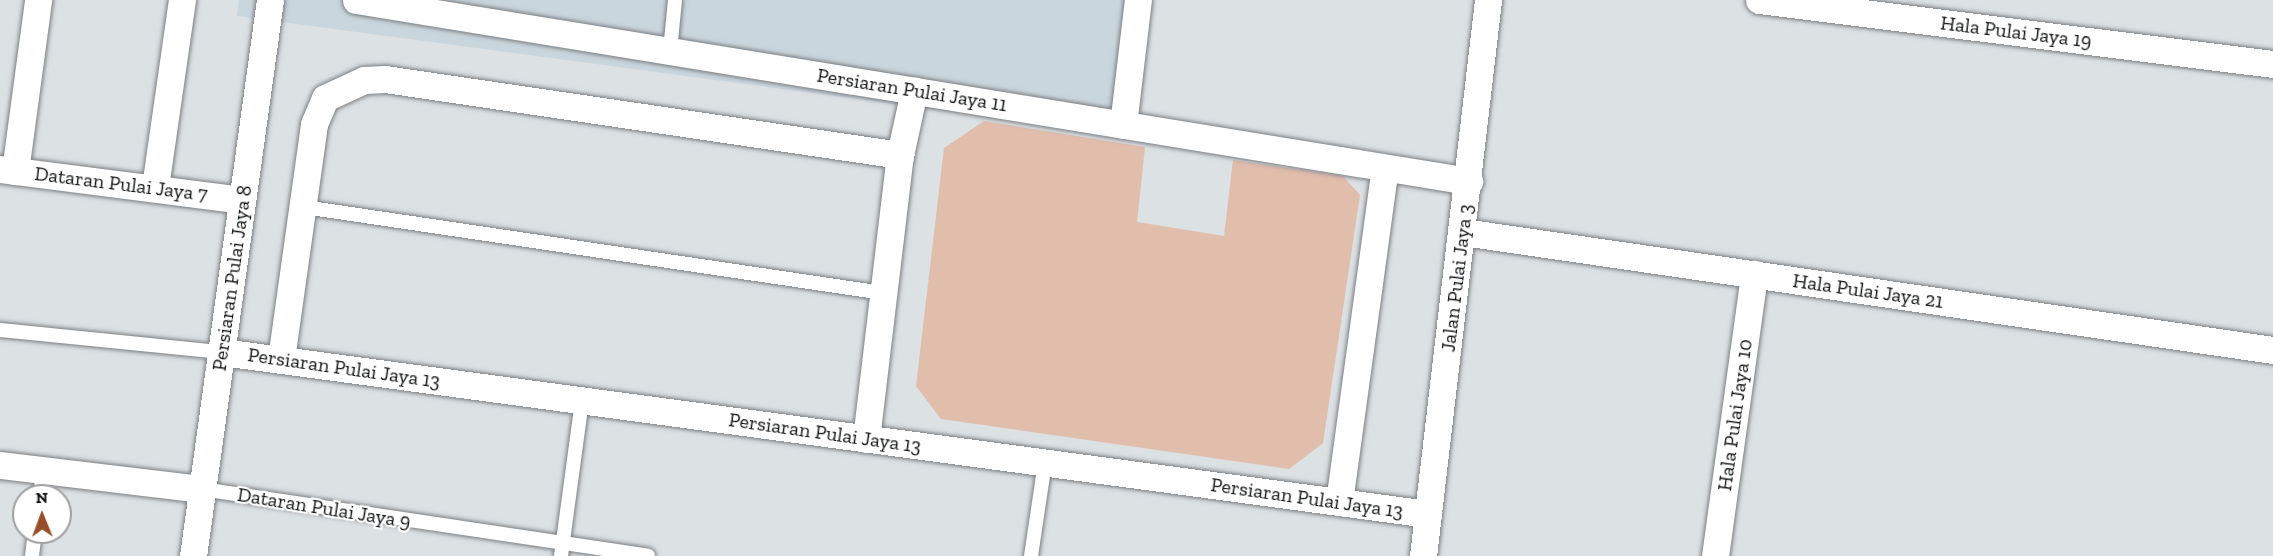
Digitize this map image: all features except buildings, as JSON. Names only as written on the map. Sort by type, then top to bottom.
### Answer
[{"type":"street","points":[[8,170],[38,0]]},
{"type":"street","points":[[155,187],[182,0]]},
{"type":"street","name":"Persiaran Pulai Jaya 8","points":[[193,556],[270,0]]},
{"type":"street","name":"Persiaran Pulai Jaya 11","points":[[356,0],[1469,181]]},
{"type":"street","points":[[1123,124],[1138,0]]},
{"type":"street","name":"Jalan Pulai Jaya 3","points":[[1423,556],[1469,181],[1488,0]]},
{"type":"street","name":"Hala Pulai Jaya 19","points":[[1759,0],[1799,2],[2273,64]]},
{"type":"street","points":[[281,360],[314,124],[326,98],[364,80],[385,79],[900,155]]},
{"type":"street","points":[[866,438],[900,155],[914,91]]},
{"type":"street","points":[[1339,502],[1385,168]]},
{"type":"street","name":"Dataran Pulai Jaya 7","points":[[8,170],[155,187],[242,200]]},
{"type":"street","name":"Hala Pulai Jaya 21","points":[[1463,232],[2273,350]]},
{"type":"street","name":"Hala Pulai Jaya 10","points":[[1715,556],[1754,274]]},
{"type":"street","name":"Persiaran Pulai Jaya 13","points":[[222,351],[1428,514]]},
{"type":"street","name":"Dataran Pulai Jaya 9","points":[[0,465],[41,484]]},
{"type":"street","name":"Dataran Pulai Jaya 9","points":[[72,485],[202,489]]},
{"type":"lane","points":[[670,51],[675,0]]},
{"type":"lane","points":[[303,207],[883,293]]},
{"type":"lane","points":[[0,330],[222,351]]},
{"type":"lane","points":[[562,550],[582,400]]},
{"type":"lane","points":[[1031,556],[1045,462]]},
{"type":"lane","name":"Dataran Pulai Jaya 9","points":[[202,489],[562,550],[648,556]]},
{"type":"shaded area","points":[[239,0],[1143,0],[1125,135],[237,16]]},
{"type":"shaded area","points":[[984,121],[1145,147],[1137,222],[1224,236],[1233,160],[1343,176],[1360,195],[1323,443],[1289,469],[941,419],[916,386],[944,148]]}]
